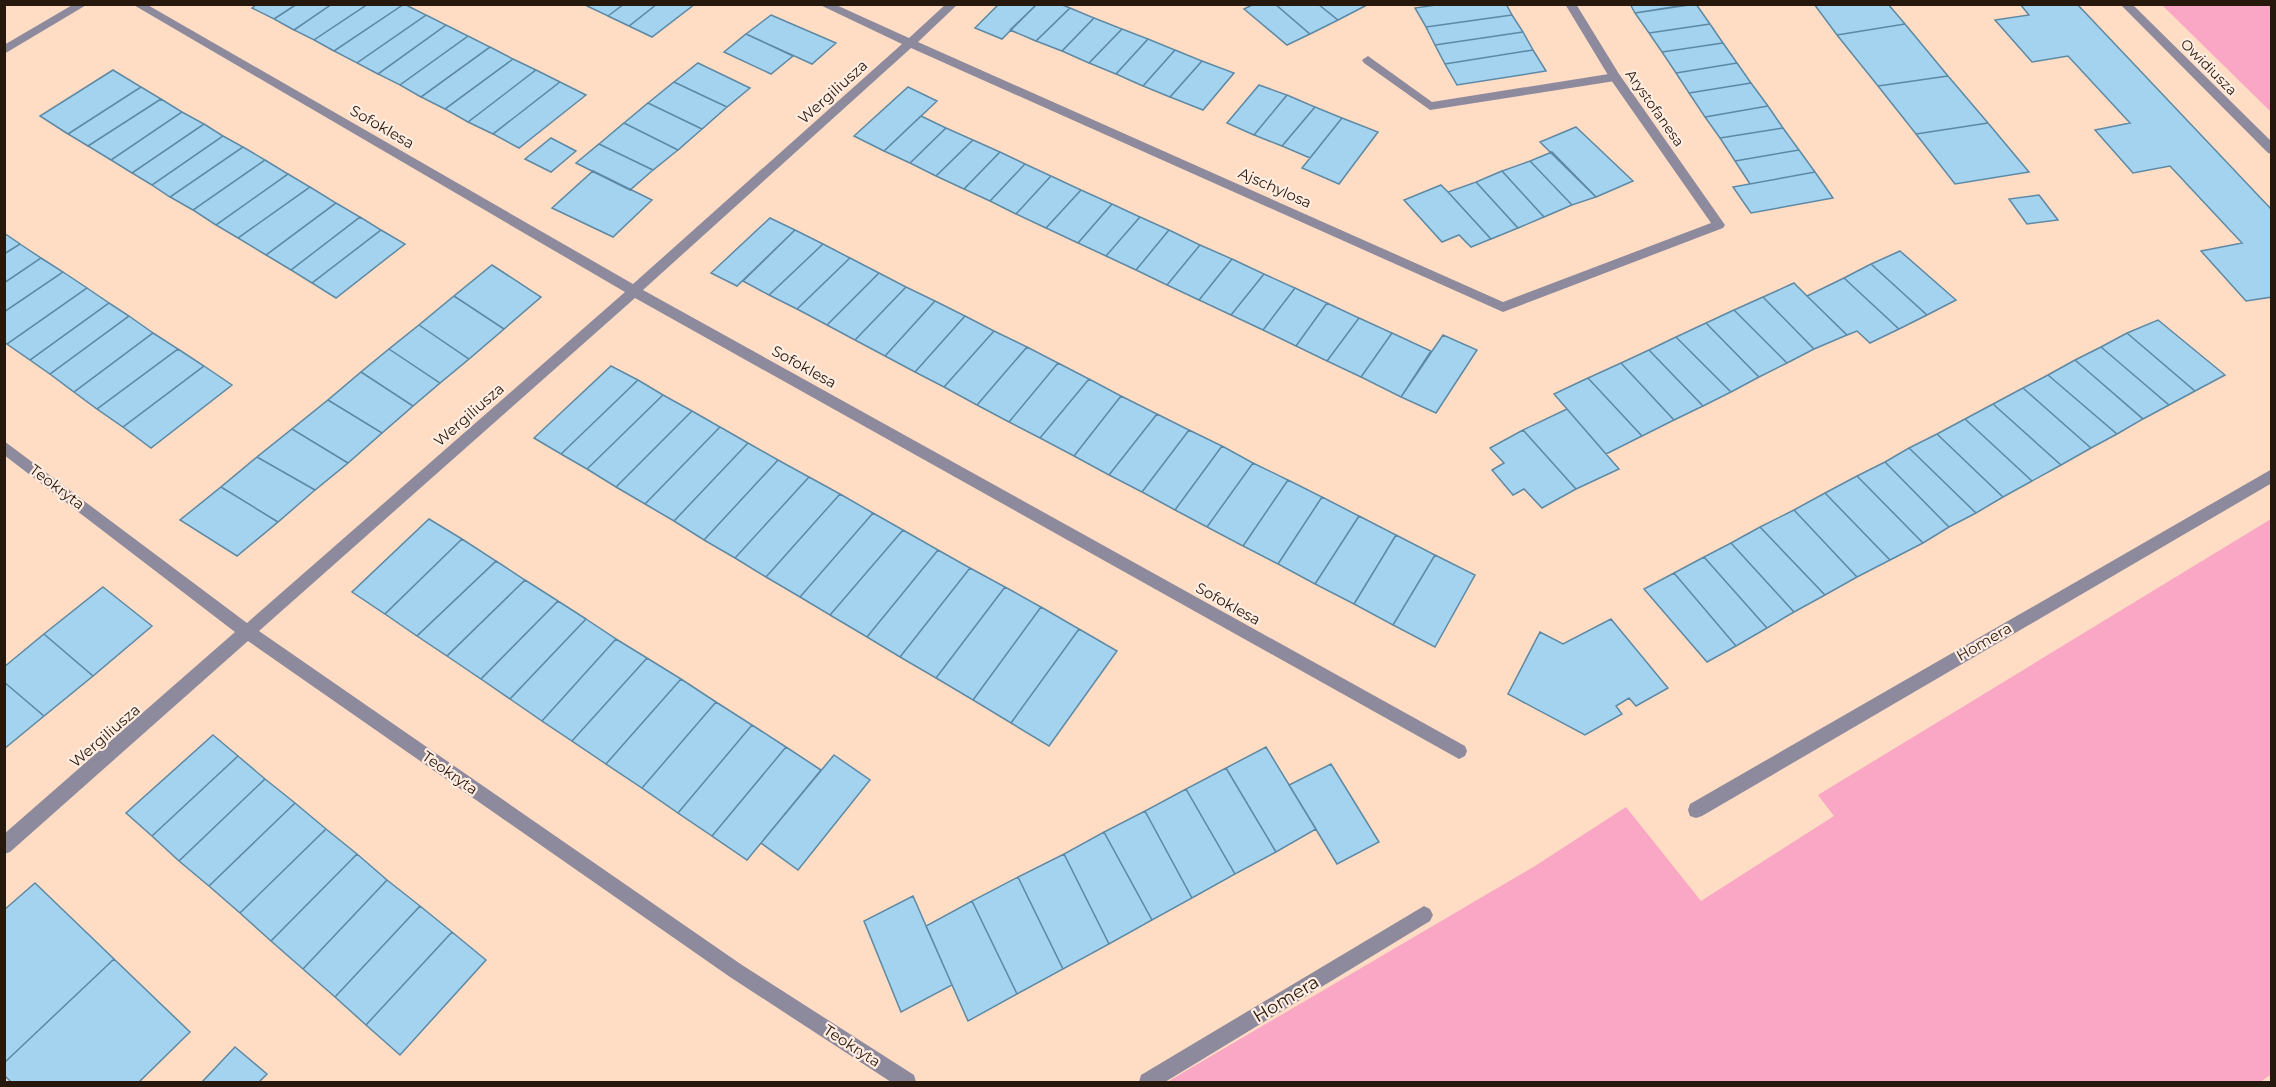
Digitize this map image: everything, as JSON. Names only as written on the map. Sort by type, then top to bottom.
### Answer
[{"type":"street","points":[[4,50],[82,4]]},
{"type":"street","name":"Sofoklesa","points":[[136,4],[634,291],[1459,751]]},
{"type":"street","name":"Ajschylosa","points":[[823,4],[910,45],[1503,307],[1719,225]]},
{"type":"street","name":"Wergiliusza","points":[[4,846],[634,291],[953,4]]},
{"type":"street","name":"Arystofanesa","points":[[1570,4],[1615,76],[1719,225]]},
{"type":"street","name":"Owidiusza","points":[[2125,4],[2271,150]]},
{"type":"street","points":[[1368,60],[1430,106],[1615,76]]},
{"type":"street","name":"Teokryta","points":[[4,447],[248,632],[736,971],[907,1083]]},
{"type":"street","name":"Homera","points":[[1696,810],[2271,475]]},
{"type":"street","name":"Homera","points":[[1148,1083],[1424,915]]},
{"type":"shaded area","points":[[2162,5],[2271,5],[2271,112]]},
{"type":"shaded area","points":[[2271,519],[2272,1074],[2260,1082],[1167,1082],[1535,866],[1626,807],[1701,901],[1834,816],[1818,795]]},
{"type":"building","points":[[257,4],[297,4],[274,19],[252,8]]},
{"type":"building","points":[[297,4],[332,4],[294,30],[274,19]]},
{"type":"building","points":[[332,4],[368,4],[314,40],[294,30]]},
{"type":"building","points":[[368,4],[404,4],[334,51],[314,40]]},
{"type":"building","points":[[404,4],[426,15],[357,63],[334,51]]},
{"type":"building","points":[[589,4],[624,4],[608,16],[587,6]]},
{"type":"building","points":[[624,4],[657,4],[629,26],[608,16]]},
{"type":"building","points":[[657,4],[695,4],[652,37],[629,26]]},
{"type":"building","points":[[999,4],[1037,4],[1002,39],[975,28]]},
{"type":"building","points":[[1037,4],[1060,4],[1070,8],[1036,41],[1010,30]]},
{"type":"building","points":[[1254,4],[1275,4],[1310,34],[1287,45],[1244,9]]},
{"type":"building","points":[[1275,4],[1318,4],[1338,20],[1310,34]]},
{"type":"building","points":[[1318,4],[1366,4],[1367,5],[1338,20]]},
{"type":"building","points":[[1443,4],[1506,4],[1512,15],[1426,27],[1415,8]]},
{"type":"building","points":[[1630,4],[1691,4],[1635,13]]},
{"type":"building","points":[[1696,4],[1710,24],[1649,33],[1635,13]]},
{"type":"building","points":[[1814,4],[1888,4],[1905,24],[1837,35]]},
{"type":"building","points":[[2020,4],[2077,4],[2272,210],[2272,297],[2246,301],[2201,251],[2242,243],[2170,166],[2133,173],[2095,130],[2130,123],[2068,56],[2032,62],[1995,20],[2029,15]]},
{"type":"building","points":[[1070,8],[1094,18],[1062,51],[1036,41]]},
{"type":"building","points":[[426,15],[446,25],[378,74],[357,63]]},
{"type":"building","points":[[771,15],[836,43],[812,64],[746,34]]},
{"type":"building","points":[[1512,15],[1523,32],[1435,45],[1426,27]]},
{"type":"building","points":[[1094,18],[1122,29],[1089,63],[1062,51]]},
{"type":"building","points":[[1710,24],[1723,43],[1662,52],[1649,33]]},
{"type":"building","points":[[1905,24],[1948,76],[1878,86],[1837,35]]},
{"type":"building","points":[[446,25],[468,36],[400,85],[378,74]]},
{"type":"building","points":[[1122,29],[1148,39],[1116,74],[1089,63]]},
{"type":"building","points":[[1523,32],[1533,50],[1445,64],[1435,45]]},
{"type":"building","points":[[746,34],[793,56],[771,74],[724,52]]},
{"type":"building","points":[[468,36],[490,47],[421,97],[400,85]]},
{"type":"building","points":[[1148,39],[1175,50],[1143,86],[1116,74]]},
{"type":"building","points":[[1723,43],[1737,63],[1676,73],[1662,52]]},
{"type":"building","points":[[490,47],[513,59],[445,109],[421,97]]},
{"type":"building","points":[[1175,50],[1202,61],[1170,97],[1143,86]]},
{"type":"building","points":[[1533,50],[1546,71],[1457,85],[1445,64]]},
{"type":"building","points":[[513,59],[536,70],[468,122],[445,109]]},
{"type":"building","points":[[1202,61],[1234,73],[1203,110],[1170,97]]},
{"type":"building","points":[[698,63],[750,88],[727,107],[674,82]]},
{"type":"building","points":[[1737,63],[1751,83],[1689,93],[1676,73]]},
{"type":"building","points":[[113,70],[141,87],[68,134],[40,116]]},
{"type":"building","points":[[536,70],[560,82],[493,134],[468,122]]},
{"type":"building","points":[[1948,76],[1988,123],[1916,134],[1878,86]]},
{"type":"building","points":[[560,82],[586,95],[519,148],[493,134]]},
{"type":"building","points":[[674,82],[727,107],[702,129],[648,103]]},
{"type":"building","points":[[1751,83],[1768,106],[1705,117],[1689,93]]},
{"type":"building","points":[[1259,85],[1287,95],[1254,135],[1227,123]]},
{"type":"building","points":[[141,87],[161,99],[88,146],[68,134]]},
{"type":"building","points":[[908,87],[937,101],[884,151],[854,136]]},
{"type":"building","points":[[1287,95],[1315,107],[1282,146],[1254,135]]},
{"type":"building","points":[[161,99],[182,112],[111,160],[88,146]]},
{"type":"building","points":[[648,103],[702,129],[678,150],[624,123]]},
{"type":"building","points":[[1768,106],[1783,128],[1720,138],[1705,117]]},
{"type":"building","points":[[1315,107],[1342,118],[1310,158],[1282,146]]},
{"type":"building","points":[[182,112],[204,124],[132,173],[111,160]]},
{"type":"building","points":[[921,116],[946,128],[910,163],[884,151]]},
{"type":"building","points":[[1342,118],[1378,132],[1339,184],[1302,168]]},
{"type":"building","points":[[624,123],[678,150],[653,170],[599,144]]},
{"type":"building","points":[[1988,123],[2029,172],[1955,184],[1916,134]]},
{"type":"building","points":[[204,124],[223,136],[152,185],[132,173]]},
{"type":"building","points":[[1576,127],[1633,181],[1596,197],[1540,142]]},
{"type":"building","points":[[946,128],[973,140],[936,176],[910,163]]},
{"type":"building","points":[[1783,128],[1799,150],[1735,161],[1720,138]]},
{"type":"building","points":[[223,136],[243,147],[170,197],[152,185]]},
{"type":"building","points":[[551,138],[576,151],[551,172],[525,159]]},
{"type":"building","points":[[973,140],[1000,152],[964,189],[936,176]]},
{"type":"building","points":[[599,144],[653,170],[630,190],[576,163]]},
{"type":"building","points":[[243,147],[265,160],[193,210],[170,197]]},
{"type":"building","points":[[1799,150],[1815,172],[1750,184],[1735,161]]},
{"type":"building","points":[[1000,152],[1025,164],[990,201],[964,189]]},
{"type":"building","points":[[1552,152],[1596,197],[1572,205],[1530,161]]},
{"type":"building","points":[[265,160],[288,174],[216,225],[193,210]]},
{"type":"building","points":[[1530,161],[1572,205],[1544,217],[1502,171]]},
{"type":"building","points":[[1025,164],[1051,176],[1016,214],[990,201]]},
{"type":"building","points":[[593,171],[652,200],[613,237],[552,208]]},
{"type":"building","points":[[1502,171],[1544,217],[1518,228],[1476,182]]},
{"type":"building","points":[[1815,172],[1833,198],[1751,213],[1733,187]]},
{"type":"building","points":[[288,174],[310,187],[238,238],[216,225]]},
{"type":"building","points":[[1051,176],[1081,190],[1046,228],[1016,214]]},
{"type":"building","points":[[1476,182],[1518,228],[1491,239],[1448,192]]},
{"type":"building","points":[[1441,185],[1491,239],[1471,247],[1459,235],[1442,242],[1404,200]]},
{"type":"building","points":[[310,187],[336,203],[266,255],[238,238]]},
{"type":"building","points":[[1081,190],[1112,204],[1078,243],[1046,228]]},
{"type":"building","points":[[2039,195],[2058,220],[2027,224],[2009,199]]},
{"type":"building","points":[[336,203],[360,217],[291,270],[266,255]]},
{"type":"building","points":[[1112,204],[1140,217],[1106,256],[1078,243]]},
{"type":"building","points":[[360,217],[381,230],[312,283],[291,270]]},
{"type":"building","points":[[1140,217],[1169,230],[1136,270],[1106,256]]},
{"type":"building","points":[[770,218],[795,230],[737,286],[711,273]]},
{"type":"building","points":[[381,230],[405,244],[336,298],[312,283]]},
{"type":"building","points":[[795,230],[823,244],[769,295],[743,281]]},
{"type":"building","points":[[1169,230],[1200,245],[1167,285],[1136,270]]},
{"type":"building","points":[[4,233],[20,244],[4,254]]},
{"type":"building","points":[[20,244],[41,258],[4,283],[4,254]]},
{"type":"building","points":[[823,244],[850,258],[797,309],[769,295]]},
{"type":"building","points":[[1200,245],[1232,259],[1199,300],[1167,285]]},
{"type":"building","points":[[1900,251],[1956,300],[1927,315],[1871,264]]},
{"type":"building","points":[[41,258],[63,272],[4,312],[4,283]]},
{"type":"building","points":[[850,258],[879,273],[827,325],[797,309]]},
{"type":"building","points":[[1232,259],[1264,274],[1231,315],[1199,300]]},
{"type":"building","points":[[1871,264],[1927,315],[1899,329],[1844,278]]},
{"type":"building","points":[[492,265],[541,297],[504,329],[454,296]]},
{"type":"building","points":[[63,272],[87,288],[7,344],[4,342],[4,312]]},
{"type":"building","points":[[879,273],[906,287],[855,340],[827,325]]},
{"type":"building","points":[[1264,274],[1295,288],[1263,330],[1231,315]]},
{"type":"building","points":[[1844,278],[1899,329],[1870,343],[1857,331],[1847,335],[1807,296]]},
{"type":"building","points":[[1794,283],[1847,335],[1814,349],[1763,297]]},
{"type":"building","points":[[906,287],[935,301],[885,356],[855,340]]},
{"type":"building","points":[[87,288],[109,303],[30,360],[7,344]]},
{"type":"building","points":[[1295,288],[1327,303],[1296,346],[1263,330]]},
{"type":"building","points":[[454,296],[504,329],[469,359],[419,325]]},
{"type":"building","points":[[1763,297],[1814,349],[1787,363],[1734,310]]},
{"type":"building","points":[[935,301],[965,316],[915,372],[885,356]]},
{"type":"building","points":[[109,303],[129,316],[50,374],[30,360]]},
{"type":"building","points":[[1327,303],[1359,318],[1327,361],[1296,346]]},
{"type":"building","points":[[1734,310],[1787,363],[1759,377],[1706,323]]},
{"type":"building","points":[[129,316],[153,333],[74,392],[50,374]]},
{"type":"building","points":[[965,316],[994,331],[944,387],[915,372]]},
{"type":"building","points":[[1359,318],[1392,333],[1361,377],[1327,361]]},
{"type":"building","points":[[2158,320],[2225,375],[2195,391],[2127,333]]},
{"type":"building","points":[[1706,323],[1759,377],[1731,392],[1676,337]]},
{"type":"building","points":[[419,325],[469,359],[440,383],[389,349]]},
{"type":"building","points":[[994,331],[1027,347],[977,405],[944,387]]},
{"type":"building","points":[[153,333],[178,349],[97,409],[74,392]]},
{"type":"building","points":[[1392,333],[1431,351],[1401,397],[1361,377]]},
{"type":"building","points":[[2127,333],[2195,391],[2169,405],[2101,347]]},
{"type":"building","points":[[1443,335],[1477,350],[1436,413],[1401,397]]},
{"type":"building","points":[[1676,337],[1731,392],[1703,406],[1649,350]]},
{"type":"building","points":[[1027,347],[1058,363],[1009,422],[977,405]]},
{"type":"building","points":[[2101,347],[2169,405],[2143,419],[2075,360]]},
{"type":"building","points":[[178,349],[204,366],[123,427],[97,409]]},
{"type":"building","points":[[389,349],[440,383],[413,406],[361,372]]},
{"type":"building","points":[[1649,350],[1703,406],[1674,420],[1621,363]]},
{"type":"building","points":[[2075,360],[2143,419],[2117,434],[2048,375]]},
{"type":"building","points":[[1058,363],[1089,379],[1040,438],[1009,422]]},
{"type":"building","points":[[1621,363],[1674,420],[1642,436],[1588,378]]},
{"type":"building","points":[[204,366],[232,385],[151,448],[123,427]]},
{"type":"building","points":[[611,366],[638,380],[561,454],[534,438]]},
{"type":"building","points":[[361,372],[413,406],[382,433],[328,400]]},
{"type":"building","points":[[2048,375],[2117,434],[2091,448],[2023,388]]},
{"type":"building","points":[[1588,378],[1642,436],[1606,454],[1554,394]]},
{"type":"building","points":[[1089,379],[1121,396],[1074,456],[1040,438]]},
{"type":"building","points":[[638,380],[663,395],[587,469],[561,454]]},
{"type":"building","points":[[2023,388],[2091,448],[2061,465],[1993,404]]},
{"type":"building","points":[[663,395],[692,411],[616,487],[587,469]]},
{"type":"building","points":[[1121,396],[1157,414],[1109,475],[1074,456]]},
{"type":"building","points":[[328,400],[382,433],[348,463],[292,429]]},
{"type":"building","points":[[1993,404],[2061,465],[2032,481],[1965,419]]},
{"type":"building","points":[[1567,409],[1619,469],[1576,489],[1523,430]]},
{"type":"building","points":[[692,411],[720,427],[645,504],[616,487]]},
{"type":"building","points":[[1157,414],[1189,430],[1142,492],[1109,475]]},
{"type":"building","points":[[1965,419],[2032,481],[2003,497],[1937,434]]},
{"type":"building","points":[[720,427],[748,443],[674,521],[645,504]]},
{"type":"building","points":[[292,429],[348,463],[315,490],[257,457]]},
{"type":"building","points":[[1189,430],[1222,446],[1175,510],[1142,492]]},
{"type":"building","points":[[1523,430],[1576,489],[1542,508],[1524,489],[1513,495],[1492,470],[1504,463],[1490,448]]},
{"type":"building","points":[[1937,434],[2003,497],[1976,513],[1909,448]]},
{"type":"building","points":[[748,443],[778,460],[704,540],[674,521]]},
{"type":"building","points":[[1222,446],[1253,463],[1207,527],[1175,510]]},
{"type":"building","points":[[1909,448],[1976,513],[1949,527],[1885,462]]},
{"type":"building","points":[[257,457],[315,490],[278,522],[221,487]]},
{"type":"building","points":[[778,460],[809,477],[735,558],[704,540]]},
{"type":"building","points":[[1885,462],[1949,527],[1923,543],[1857,476]]},
{"type":"building","points":[[1253,463],[1288,480],[1243,546],[1207,527]]},
{"type":"building","points":[[1857,476],[1923,543],[1890,560],[1825,493]]},
{"type":"building","points":[[809,477],[840,494],[766,577],[735,558]]},
{"type":"building","points":[[1288,480],[1322,497],[1278,564],[1243,546]]},
{"type":"building","points":[[221,487],[278,522],[237,556],[180,520]]},
{"type":"building","points":[[1825,493],[1890,560],[1857,577],[1794,510]]},
{"type":"building","points":[[840,494],[873,513],[800,597],[766,577]]},
{"type":"building","points":[[1322,497],[1359,516],[1315,584],[1278,564]]},
{"type":"building","points":[[1794,510],[1857,577],[1825,595],[1760,527]]},
{"type":"building","points":[[873,513],[903,530],[830,615],[800,597]]},
{"type":"building","points":[[1359,516],[1396,535],[1354,604],[1315,584]]},
{"type":"building","points":[[429,519],[462,539],[385,614],[352,592]]},
{"type":"building","points":[[1760,527],[1825,595],[1794,612],[1731,543]]},
{"type":"building","points":[[903,530],[938,550],[867,637],[830,615]]},
{"type":"building","points":[[1396,535],[1435,555],[1393,625],[1354,604]]},
{"type":"building","points":[[462,539],[496,561],[417,636],[385,614]]},
{"type":"building","points":[[1731,543],[1794,612],[1767,628],[1704,557]]},
{"type":"building","points":[[938,550],[970,568],[900,657],[867,637]]},
{"type":"building","points":[[1435,555],[1475,575],[1435,647],[1393,625]]},
{"type":"building","points":[[1704,557],[1767,628],[1736,646],[1674,573]]},
{"type":"building","points":[[496,561],[525,580],[447,656],[417,636]]},
{"type":"building","points":[[970,568],[1005,587],[936,678],[900,657]]},
{"type":"building","points":[[1674,573],[1736,646],[1707,662],[1644,589]]},
{"type":"building","points":[[525,580],[558,601],[481,679],[447,656]]},
{"type":"building","points":[[103,587],[152,626],[93,676],[44,634]]},
{"type":"building","points":[[1005,587],[1041,607],[973,700],[936,678]]},
{"type":"building","points":[[558,601],[586,619],[510,699],[481,679]]},
{"type":"building","points":[[1041,607],[1079,629],[1011,723],[973,700]]},
{"type":"building","points":[[586,619],[616,639],[542,721],[510,699]]},
{"type":"building","points":[[1611,619],[1668,688],[1636,706],[1629,698],[1616,706],[1622,714],[1585,735],[1508,694],[1540,632],[1563,644]]},
{"type":"building","points":[[1079,629],[1117,651],[1049,746],[1011,723]]},
{"type":"building","points":[[44,634],[93,676],[44,716],[4,682],[4,667]]},
{"type":"building","points":[[616,639],[647,658],[572,741],[542,721]]},
{"type":"building","points":[[647,658],[681,679],[606,764],[572,741]]},
{"type":"building","points":[[681,679],[716,702],[642,788],[606,764]]},
{"type":"building","points":[[4,682],[44,716],[4,749]]},
{"type":"building","points":[[716,702],[752,725],[678,813],[642,788]]},
{"type":"building","points":[[752,725],[786,747],[712,836],[678,813]]},
{"type":"building","points":[[213,735],[238,756],[152,836],[126,813]]},
{"type":"building","points":[[786,747],[821,770],[747,860],[712,836]]},
{"type":"building","points":[[1266,747],[1316,829],[1276,852],[1226,768]]},
{"type":"building","points":[[834,755],[870,780],[798,870],[761,843]]},
{"type":"building","points":[[238,756],[265,779],[179,861],[152,836]]},
{"type":"building","points":[[1331,764],[1379,842],[1337,864],[1289,785]]},
{"type":"building","points":[[1226,768],[1276,852],[1235,874],[1186,789]]},
{"type":"building","points":[[265,779],[295,803],[209,886],[179,861]]},
{"type":"building","points":[[1186,789],[1235,874],[1192,898],[1145,811]]},
{"type":"building","points":[[295,803],[326,829],[240,913],[209,886]]},
{"type":"building","points":[[1145,811],[1192,898],[1152,920],[1104,832]]},
{"type":"building","points":[[326,829],[357,854],[271,941],[240,913]]},
{"type":"building","points":[[1104,832],[1152,920],[1109,944],[1064,854]]},
{"type":"building","points":[[357,854],[387,880],[303,969],[271,941]]},
{"type":"building","points":[[1064,854],[1109,944],[1063,969],[1018,877]]},
{"type":"building","points":[[1018,877],[1063,969],[1017,994],[972,901]]},
{"type":"building","points":[[387,880],[420,906],[335,997],[303,969]]},
{"type":"building","points":[[35,883],[114,959],[4,1063],[4,910]]},
{"type":"building","points":[[913,896],[952,985],[901,1012],[864,921]]},
{"type":"building","points":[[972,901],[1017,994],[968,1021],[926,926]]},
{"type":"building","points":[[420,906],[452,932],[366,1025],[335,997]]},
{"type":"building","points":[[452,932],[486,960],[400,1055],[366,1025]]},
{"type":"building","points":[[114,959],[190,1032],[139,1082],[11,1082],[4,1075],[4,1063]]},
{"type":"building","points":[[235,1047],[267,1074],[259,1082],[202,1082]]}]
